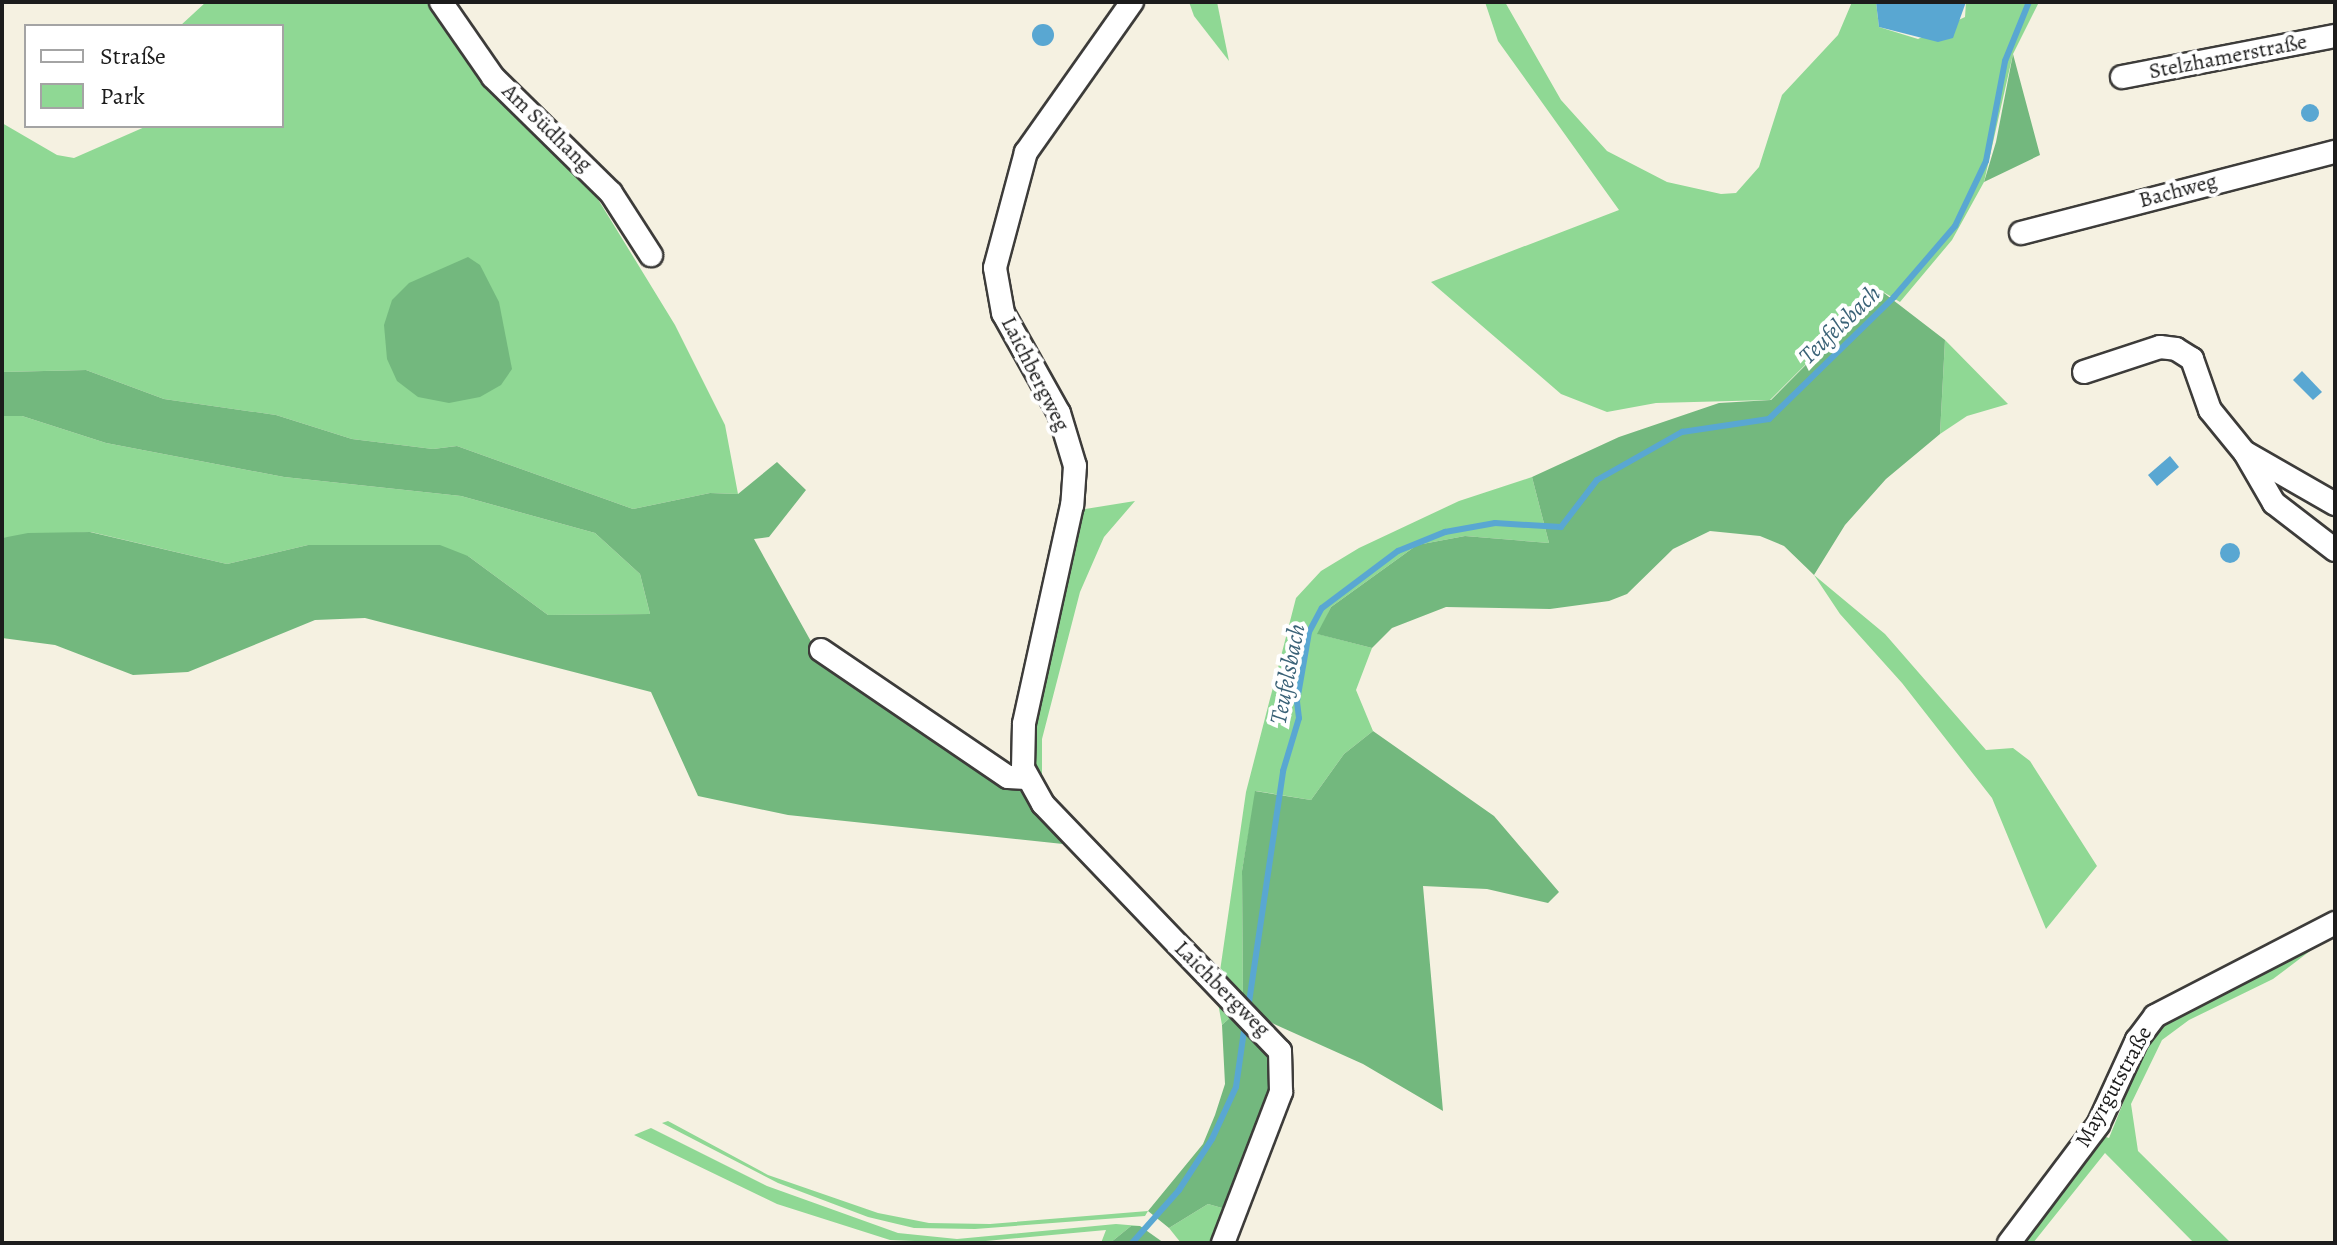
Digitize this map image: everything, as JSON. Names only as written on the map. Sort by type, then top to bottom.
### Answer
[{"type":"street","name":"Am Südhang","points":[[441,2],[493,77],[611,193],[651,255]]},
{"type":"street","name":"Laichbergweg","points":[[1132,2],[1026,152],[995,268],[1003,313],[1059,413],[1075,466],[1072,505],[1024,724],[1026,778],[1043,804],[1280,1051],[1281,1092],[1223,1243]]},
{"type":"street","name":"Stelzhamerstraße","points":[[2122,77],[2335,36]]},
{"type":"street","name":"Bachweg","points":[[2021,233],[2335,152]]},
{"type":"street","points":[[2084,372],[2160,347],[2176,349],[2192,359],[2210,410],[2245,453],[2274,503],[2335,550]]},
{"type":"street","points":[[2245,453],[2335,504]]},
{"type":"street","points":[[821,650],[1008,777],[1026,778]]},
{"type":"street","name":"Mayrgutstraße","points":[[2009,1243],[2098,1125],[2137,1040],[2155,1016],[2335,923]]},
{"type":"green space","points":[[206,2],[432,2],[511,113],[585,178],[675,325],[725,425],[738,494],[710,493],[633,509],[457,446],[433,449],[352,439],[276,415],[164,399],[86,370],[2,372],[2,123],[57,155],[74,158],[142,128],[284,128],[284,24],[182,24]]},
{"type":"green space","points":[[1189,2],[1217,2],[1229,61],[1194,16]]},
{"type":"green space","points":[[1485,2],[1505,2],[1561,100],[1607,151],[1667,182],[1721,194],[1736,193],[1759,167],[1782,95],[1838,35],[1852,2],[1876,2],[1879,27],[1918,39],[1965,17],[1966,2],[2039,2],[2013,54],[1984,182],[1952,240],[1900,302],[1880,290],[1770,400],[1656,403],[1607,412],[1561,394],[1431,282],[1619,210],[1498,41]]},
{"type":"green space","points":[[2013,54],[2040,155],[1984,182],[1996,142]]},
{"type":"green space","points":[[468,257],[480,265],[499,302],[512,369],[501,385],[480,397],[449,403],[418,397],[397,381],[387,359],[384,325],[392,300],[409,283]]},
{"type":"green space","points":[[1880,290],[1945,340],[1940,434],[1886,479],[1845,525],[1814,575],[1784,546],[1760,536],[1710,531],[1673,549],[1627,594],[1609,601],[1550,609],[1446,607],[1392,628],[1372,648],[1317,634],[1331,607],[1417,545],[1465,536],[1549,543],[1532,477],[1619,437],[1719,403],[1771,400]]},
{"type":"green space","points":[[1945,340],[2008,404],[1967,416],[1940,434]]},
{"type":"green space","points":[[86,370],[164,399],[276,415],[352,439],[433,449],[457,446],[633,509],[710,493],[738,494],[777,462],[806,490],[769,537],[754,539],[818,654],[910,726],[1021,789],[1063,844],[788,815],[698,796],[651,692],[365,618],[315,620],[188,672],[133,675],[55,645],[2,638],[2,538],[28,533],[90,532],[227,564],[308,545],[440,545],[468,556],[548,615],[650,614],[640,574],[595,533],[461,496],[284,477],[106,443],[22,416],[2,416],[2,372]]},
{"type":"green space","points":[[2,416],[22,416],[106,443],[284,477],[461,496],[595,533],[640,574],[650,614],[548,615],[468,556],[308,545],[227,564],[91,532],[2,538]]},
{"type":"green space","points":[[1532,477],[1549,543],[1465,536],[1417,545],[1331,607],[1318,634],[1372,648],[1356,690],[1373,731],[1344,754],[1311,800],[1256,791],[1242,871],[1243,1004],[1056,812],[1027,751],[1079,510],[1135,501],[1104,537],[1080,592],[1042,739],[1042,782],[1085,835],[1220,971],[1246,792],[1296,598],[1321,571],[1359,548],[1459,501]]},
{"type":"green space","points":[[1814,575],[1885,634],[1986,750],[2013,748],[2030,761],[2097,866],[2046,929],[1992,798],[1902,683],[1840,614]]},
{"type":"green space","points":[[1373,731],[1494,816],[1559,892],[1548,903],[1487,889],[1423,886],[1443,1111],[1363,1064],[1274,1024],[1243,1004],[1242,871],[1255,791],[1311,800],[1344,754]]},
{"type":"green space","points":[[1062,836],[1234,1014],[1222,1025],[1218,1003],[1063,844]]},
{"type":"green space","points":[[2335,932],[2273,979],[2189,1020],[2162,1040],[2131,1104],[2138,1151],[2231,1243],[2194,1243],[2105,1153],[2033,1243],[2018,1243],[2103,1136],[2109,1138],[2150,1036],[2167,1018]]},
{"type":"green space","points":[[1234,1014],[1269,1054],[1272,1084],[1229,1210],[1208,1204],[1169,1228],[1148,1211],[1203,1144],[1225,1084],[1222,1025]]},
{"type":"green space","points":[[668,1121],[768,1175],[878,1213],[929,1223],[990,1224],[1148,1211],[1145,1216],[975,1229],[914,1228],[868,1217],[778,1183],[662,1123]]},
{"type":"green space","points":[[651,1128],[767,1186],[898,1233],[957,1239],[1116,1224],[1140,1226],[1131,1226],[1110,1243],[1101,1243],[1106,1230],[964,1243],[890,1240],[777,1204],[634,1135]]},
{"type":"green space","points":[[1208,1204],[1229,1210],[1217,1243],[1181,1243],[1169,1228]]},
{"type":"green space","points":[[1131,1226],[1140,1226],[1164,1243],[1110,1243]]},
{"type":"water","points":[[1876,2],[1966,2],[1953,38],[1938,42],[1879,27]]},
{"type":"water","points":[[1043,24],[1051,27],[1054,35],[1051,43],[1043,46],[1035,43],[1032,35],[1035,27]]},
{"type":"water","points":[[2310,104],[2319,113],[2310,122],[2301,113]]},
{"type":"water","points":[[2302,371],[2322,392],[2313,400],[2293,380]]},
{"type":"water","points":[[2170,456],[2179,467],[2157,486],[2148,475]]},
{"type":"water","points":[[2230,543],[2237,546],[2240,553],[2237,560],[2230,563],[2223,560],[2220,553],[2223,546]]},
{"type":"waterway","name":"Teufelsbach","points":[[1248,1009],[1283,771],[1299,718],[1297,701],[1309,632],[1322,608],[1398,551],[1445,532],[1495,523],[1561,527],[1597,480],[1682,432],[1769,419],[1894,297],[1955,226],[1986,161],[2005,61],[2029,2]]},
{"type":"waterway","name":"Teufelsbach","points":[[1132,1243],[1179,1190],[1212,1139],[1236,1087],[1245,1024]]}]
